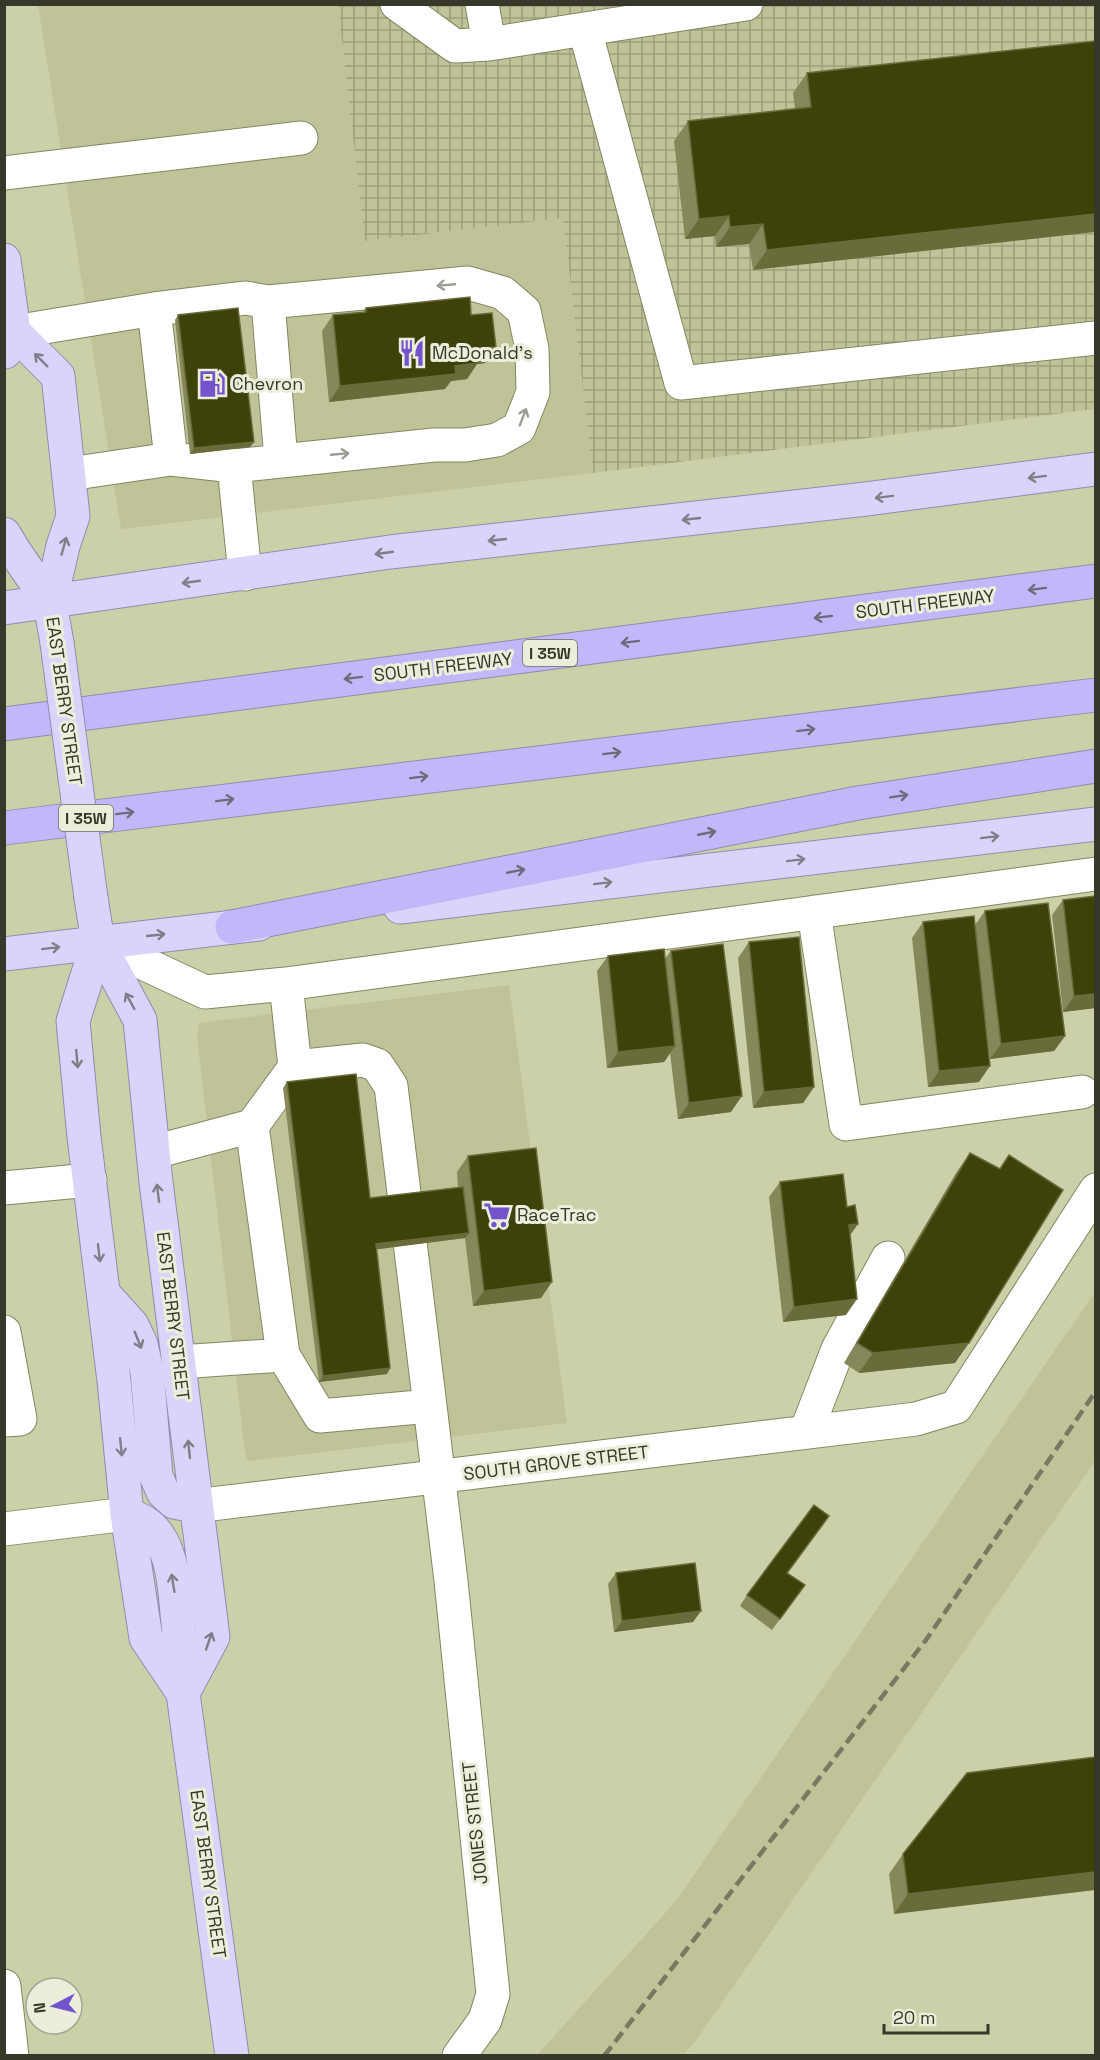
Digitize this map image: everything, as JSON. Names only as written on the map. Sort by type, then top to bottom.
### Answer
[{"type":"highway","name":"SOUTH FREEWAY","points":[[4,724],[1095,581]]},
{"type":"highway","name":"I 35W","points":[[4,828],[1095,695]]},
{"type":"highway","points":[[232,927],[858,803],[1095,766]]},
{"type":"main road","points":[[4,260],[9,342]]},
{"type":"main road","name":"EAST BERRY STREET","points":[[9,342],[58,376],[73,516],[63,546],[50,603],[98,942],[140,1020],[195,1506],[213,1637],[186,1688]]},
{"type":"main road","points":[[4,608],[390,552],[866,499],[1095,469]]},
{"type":"main road","name":"EAST BERRY STREET","points":[[4,534],[50,603]]},
{"type":"main road","points":[[4,954],[1095,824]]},
{"type":"main road","name":"EAST BERRY STREET","points":[[98,942],[74,1021],[127,1514],[146,1638],[186,1688],[232,2055]]},
{"type":"main road","points":[[104,1294],[132,1325],[141,1344],[147,1372],[156,1476],[163,1492],[174,1502],[195,1506]]},
{"type":"street","points":[[397,4],[455,46],[489,44],[746,4]]},
{"type":"street","points":[[482,4],[489,44]]},
{"type":"street","points":[[585,30],[681,383],[1095,338]]},
{"type":"street","points":[[4,172],[301,138]]},
{"type":"street","points":[[9,342],[154,309],[246,298],[268,302],[468,283],[503,293],[524,311],[532,349],[533,392],[519,428],[497,440],[465,445],[434,446],[234,466],[171,459],[69,474]]},
{"type":"street","points":[[268,302],[281,460]]},
{"type":"street","points":[[154,309],[171,459]]},
{"type":"street","points":[[234,466],[245,574]]},
{"type":"street","points":[[98,942],[205,992],[286,984],[1095,874]]},
{"type":"street","points":[[814,912],[846,1124],[1082,1092]]},
{"type":"street","points":[[154,1152],[252,1126],[295,1067],[286,984]]},
{"type":"street","points":[[295,1067],[363,1060],[377,1065],[391,1086],[439,1477]]},
{"type":"street","points":[[252,1126],[283,1355],[320,1416],[430,1406]]},
{"type":"street","points":[[4,1188],[90,1180]]},
{"type":"street","name":"SOUTH GROVE STREET","points":[[195,1506],[916,1419],[956,1407],[1095,1190]]},
{"type":"street","points":[[806,1432],[838,1349],[888,1258]]},
{"type":"street","points":[[4,1332],[20,1419],[4,1420]]},
{"type":"street","points":[[179,1362],[283,1355]]},
{"type":"street","name":"JONES STREET","points":[[439,1477],[493,1994],[485,2020],[459,2055]]},
{"type":"street","points":[[4,1529],[127,1514]]},
{"type":"street","points":[[4,1986],[12,2055]]},
{"type":"shaded area","points":[[38,5],[338,5],[366,241],[563,218],[593,473],[121,529]]},
{"type":"shaded area","points":[[338,5],[1095,5],[1095,409],[593,473],[563,218],[365,241]]},
{"type":"shaded area","points":[[509,985],[567,1423],[248,1461],[245,1453],[197,1037],[199,1023]]},
{"type":"shaded area","points":[[1095,1292],[1095,1461],[695,2042],[683,2055],[537,2055],[676,1901]]},
{"type":"building","points":[[1095,41],[1095,214],[767,250],[763,224],[730,227],[729,216],[699,219],[688,121],[811,107],[807,73]]},
{"type":"building","points":[[470,297],[471,315],[492,313],[496,347],[476,349],[478,363],[455,366],[456,374],[340,386],[333,315],[366,312],[366,308]]},
{"type":"building","name":"Chevron","points":[[238,308],[254,442],[194,448],[178,315]]},
{"type":"building","points":[[1095,896],[1095,994],[1074,996],[1063,900]]},
{"type":"building","points":[[1048,903],[1065,1036],[1001,1044],[985,911]]},
{"type":"building","points":[[974,916],[990,1066],[939,1071],[923,922]]},
{"type":"building","points":[[799,937],[814,1087],[764,1092],[749,942]]},
{"type":"building","points":[[723,944],[742,1096],[689,1103],[671,951]]},
{"type":"building","points":[[664,949],[675,1046],[618,1052],[608,956]]},
{"type":"building","name":"RaceTrac","points":[[356,1074],[370,1198],[463,1187],[469,1233],[376,1244],[390,1368],[323,1376],[287,1082]]},
{"type":"building","name":"RaceTrac","points":[[536,1148],[552,1282],[484,1291],[468,1156]]},
{"type":"building","points":[[970,1153],[1000,1169],[1009,1155],[1063,1190],[969,1343],[873,1353],[857,1343]]},
{"type":"building","points":[[843,1174],[847,1207],[855,1205],[858,1224],[849,1225],[857,1299],[794,1307],[780,1182]]},
{"type":"building","points":[[814,1505],[829,1516],[787,1573],[805,1585],[780,1619],[747,1595]]},
{"type":"building","points":[[695,1563],[701,1611],[622,1621],[616,1573]]},
{"type":"building","points":[[1095,1757],[1095,1872],[908,1894],[903,1854],[967,1773]]},
{"type":"railway","points":[[604,2056],[926,1640],[1096,1391]]},
{"type":"place","name":"McDonald's","points":[[412,353]]},
{"type":"place","name":"Chevron","points":[[212,384]]},
{"type":"place","name":"RaceTrac","points":[[497,1215]]}]
